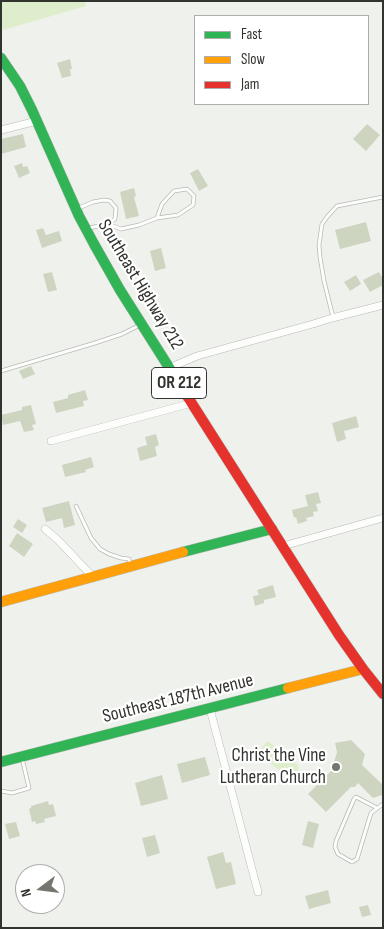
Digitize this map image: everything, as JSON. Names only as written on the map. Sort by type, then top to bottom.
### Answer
[{"type":"main road","name":"Southeast Highway 212","points":[[1,58],[20,86],[76,209],[111,276],[339,635],[363,669],[380,687]]},
{"type":"main road","points":[[1,602],[272,529]]},
{"type":"main road","name":"Southeast 187th Avenue","points":[[1,762],[363,669]]},
{"type":"street","points":[[1,130],[37,121]]},
{"type":"street","points":[[169,368],[197,356],[333,317],[383,305]]},
{"type":"street","points":[[51,440],[192,403]]},
{"type":"street","points":[[283,546],[383,518]]},
{"type":"street","points":[[45,529],[93,577]]},
{"type":"street","points":[[210,709],[258,892]]},
{"type":"lane","points":[[108,224],[121,229],[157,218],[178,215],[193,205],[194,196],[187,189],[174,192],[162,204],[157,218]]},
{"type":"lane","points":[[333,317],[320,256],[319,245],[322,224],[337,206],[383,197]]},
{"type":"lane","points":[[76,209],[104,200],[110,201],[116,208],[115,219],[108,224],[86,229]]},
{"type":"lane","points":[[1,371],[122,334],[141,324]]},
{"type":"lane","points":[[76,506],[91,538],[100,549],[109,554],[129,559],[131,566]]},
{"type":"lane","points":[[1,791],[12,792],[29,788],[22,757]]},
{"type":"lane","points":[[377,808],[356,797],[354,799],[336,841],[335,847],[338,854],[352,862],[357,859],[371,813],[383,804]]},
{"type":"green space","points":[[1,1],[85,1],[86,6],[3,30],[1,23]]},
{"type":"green space","points":[[268,741],[298,765],[299,771],[294,777],[287,776],[257,753]]},
{"type":"building","points":[[70,59],[71,76],[62,78],[57,63]]},
{"type":"building","points":[[367,124],[380,135],[366,151],[353,139]]},
{"type":"building","points":[[23,134],[26,147],[1,154],[1,139]]},
{"type":"building","points":[[22,163],[23,167],[27,166],[30,173],[19,178],[14,166]]},
{"type":"building","points":[[198,169],[208,186],[199,191],[190,173]]},
{"type":"building","points":[[134,188],[136,196],[134,197],[139,216],[126,219],[120,192]]},
{"type":"building","points":[[366,222],[371,241],[340,249],[335,230]]},
{"type":"building","points":[[43,228],[46,235],[59,231],[62,241],[42,248],[36,230]]},
{"type":"building","points":[[161,248],[166,268],[155,271],[150,251]]},
{"type":"building","points":[[52,272],[57,290],[48,292],[43,274]]},
{"type":"building","points":[[379,272],[383,279],[383,285],[370,292],[363,280]]},
{"type":"building","points":[[356,275],[361,284],[350,291],[344,282]]},
{"type":"building","points":[[31,366],[35,374],[23,379],[19,371]]},
{"type":"building","points":[[85,390],[88,400],[83,401],[84,406],[56,413],[53,402],[68,398],[68,395]]},
{"type":"building","points":[[31,405],[36,424],[32,425],[34,430],[24,432],[20,421],[3,425],[1,415],[22,410],[22,407]]},
{"type":"building","points":[[356,416],[359,427],[344,431],[346,439],[337,442],[332,423]]},
{"type":"building","points":[[156,434],[159,445],[155,447],[157,456],[140,461],[137,448],[147,445],[145,437]]},
{"type":"building","points":[[91,457],[94,467],[85,470],[86,472],[65,477],[62,465]]},
{"type":"building","points":[[318,492],[321,503],[316,504],[318,511],[313,512],[314,516],[306,518],[307,521],[298,524],[292,510],[308,506],[305,495]]},
{"type":"building","points":[[69,501],[75,525],[64,528],[62,518],[46,522],[42,508]]},
{"type":"building","points":[[18,519],[27,525],[22,533],[13,527]]},
{"type":"building","points":[[17,533],[33,544],[24,557],[9,546]]},
{"type":"building","points":[[273,585],[276,597],[264,600],[264,603],[255,606],[253,596],[259,595],[257,590]]},
{"type":"building","points":[[351,740],[365,754],[362,765],[383,785],[382,795],[373,798],[358,783],[355,787],[351,787],[326,812],[308,794],[337,765],[334,762],[337,752],[335,743]]},
{"type":"building","points":[[205,757],[210,775],[182,783],[177,764]]},
{"type":"building","points":[[162,775],[168,799],[141,806],[135,783]]},
{"type":"building","points":[[48,801],[49,805],[53,804],[56,816],[44,819],[45,822],[36,824],[35,821],[32,822],[29,809],[31,806]]},
{"type":"building","points":[[308,821],[319,824],[313,848],[302,845]]},
{"type":"building","points":[[16,822],[20,836],[9,839],[5,824]]},
{"type":"building","points":[[155,835],[160,853],[147,857],[142,838]]},
{"type":"building","points":[[223,852],[226,863],[231,862],[236,884],[216,889],[207,857]]},
{"type":"building","points":[[328,890],[331,903],[309,909],[305,896]]},
{"type":"building","points":[[368,905],[371,915],[362,917],[359,907]]},
{"type":"traffic: fast","points":[[1,58],[20,86],[79,216],[94,244],[120,290],[177,380]]},
{"type":"traffic: fast","points":[[183,552],[272,529]]},
{"type":"traffic: fast","points":[[1,762],[288,688]]},
{"type":"traffic: slow","points":[[1,602],[183,552]]},
{"type":"traffic: slow","points":[[288,688],[363,669]]},
{"type":"traffic: jam","points":[[177,380],[339,635],[383,694]]},
{"type":"place","name":"Christ the Vine Lutheran Church","points":[[336,767]]}]
